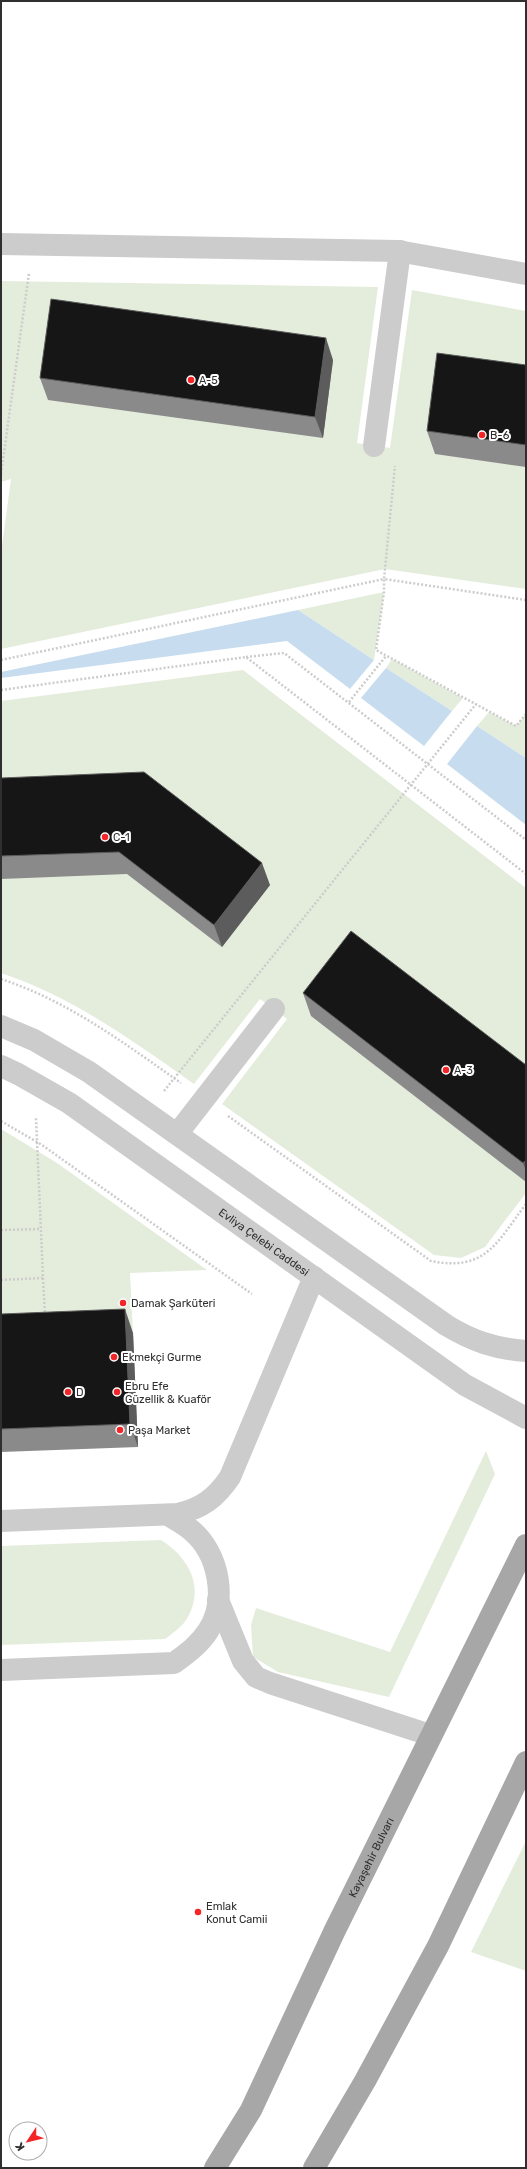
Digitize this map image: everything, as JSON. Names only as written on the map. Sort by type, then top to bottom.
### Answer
[{"type":"main road","name":"Kayaşehir Bulvarı","points":[[215,2168],[251,2110],[335,1930],[430,1735],[526,1545]]},
{"type":"main road","points":[[314,2168],[365,2081],[438,1946],[526,1762]]},
{"type":"street","points":[[1,244],[400,251],[526,274]]},
{"type":"street","points":[[374,446],[400,251]]},
{"type":"street","points":[[177,1134],[274,1009]]},
{"type":"street","points":[[1,1026],[34,1040],[83,1068],[446,1326],[464,1336],[486,1345],[526,1350]]},
{"type":"street","name":"Evliya Çelebi Caddesi","points":[[1,1066],[69,1103],[466,1386],[526,1418]]},
{"type":"street","points":[[1,1521],[168,1515],[194,1510],[209,1502],[222,1490],[230,1477],[314,1277]]},
{"type":"street","points":[[1,1670],[174,1663],[195,1646],[208,1631],[217,1609],[220,1587],[215,1567],[206,1547],[192,1531],[168,1515]]},
{"type":"street","points":[[218,1600],[243,1661],[256,1676],[270,1683],[430,1735]]},
{"type":"path","points":[[1,474],[32,245]]},
{"type":"path","points":[[396,464],[384,579],[384,592],[376,650],[516,726],[526,714]]},
{"type":"path","points":[[1,660],[384,579],[526,600]]},
{"type":"path","points":[[1,690],[284,653],[526,840]]},
{"type":"path","points":[[349,702],[386,656]]},
{"type":"path","points":[[246,658],[526,874]]},
{"type":"path","points":[[146,1112],[476,704]]},
{"type":"path","points":[[1,979],[53,1001],[87,1019],[121,1040],[432,1261],[447,1265],[462,1264],[489,1252],[526,1204]]},
{"type":"path","points":[[35,1084],[46,1322]]},
{"type":"path","points":[[1,1121],[38,1143],[252,1294]]},
{"type":"path","points":[[1,1230],[41,1228]]},
{"type":"path","points":[[1,1280],[43,1278]]},
{"type":"green space","points":[[1,281],[378,287],[357,443],[390,448],[412,290],[526,311],[526,589],[385,569],[1,649],[1,553],[11,479],[1,482]]},
{"type":"green space","points":[[384,592],[374,660],[298,610]]},
{"type":"green space","points":[[392,659],[463,698],[452,711],[386,668]]},
{"type":"green space","points":[[243,670],[526,888],[526,1193],[485,1247],[461,1258],[434,1255],[222,1104],[287,1019],[260,999],[194,1084],[125,1036],[78,1007],[53,994],[1,973],[1,701]]},
{"type":"green space","points":[[489,712],[516,726],[526,714],[526,758],[477,726]]},
{"type":"green space","points":[[1,1129],[57,1163],[207,1270],[130,1273],[133,1333],[1,1338]]},
{"type":"green space","points":[[486,1451],[495,1474],[389,1697],[278,1672],[253,1657],[251,1625],[256,1608],[390,1652]]},
{"type":"green space","points":[[161,1540],[171,1547],[186,1564],[194,1583],[195,1594],[193,1605],[186,1620],[178,1629],[165,1639],[1,1645],[1,1546]]},
{"type":"green space","points":[[526,1841],[526,1971],[471,1952]]},
{"type":"water","points":[[298,610],[374,660],[350,689],[287,641],[1,678],[1,672]]},
{"type":"water","points":[[386,668],[452,711],[424,746],[361,698]]},
{"type":"water","points":[[477,726],[526,758],[526,825],[447,764]]},
{"type":"building","name":"A-5","points":[[51,299],[326,338],[315,417],[40,378]]},
{"type":"building","name":"B-6","points":[[437,353],[526,365],[526,445],[427,431]]},
{"type":"building","name":"C-1","points":[[144,772],[262,863],[214,925],[119,852],[1,856],[1,778]]},
{"type":"building","name":"A-3","points":[[351,931],[526,1065],[526,1160],[523,1163],[303,993]]},
{"type":"building","name":"D","points":[[125,1309],[130,1424],[1,1429],[1,1314]]},
{"type":"place","name":"A-5","points":[[191,380]]},
{"type":"place","name":"B-6","points":[[482,435]]},
{"type":"place","name":"C-1","points":[[105,837]]},
{"type":"place","name":"A-3","points":[[446,1070]]},
{"type":"place","name":"Damak Şarküteri","points":[[123,1303]]},
{"type":"place","name":"Ekmekçi Gurme","points":[[114,1357]]},
{"type":"place","name":"D","points":[[68,1392]]},
{"type":"place","name":"Ebru Efe Güzellik & Kuaför","points":[[117,1392]]},
{"type":"place","name":"Paşa Market","points":[[120,1430]]},
{"type":"place","name":"Emlak Konut Camii","points":[[198,1912]]}]
